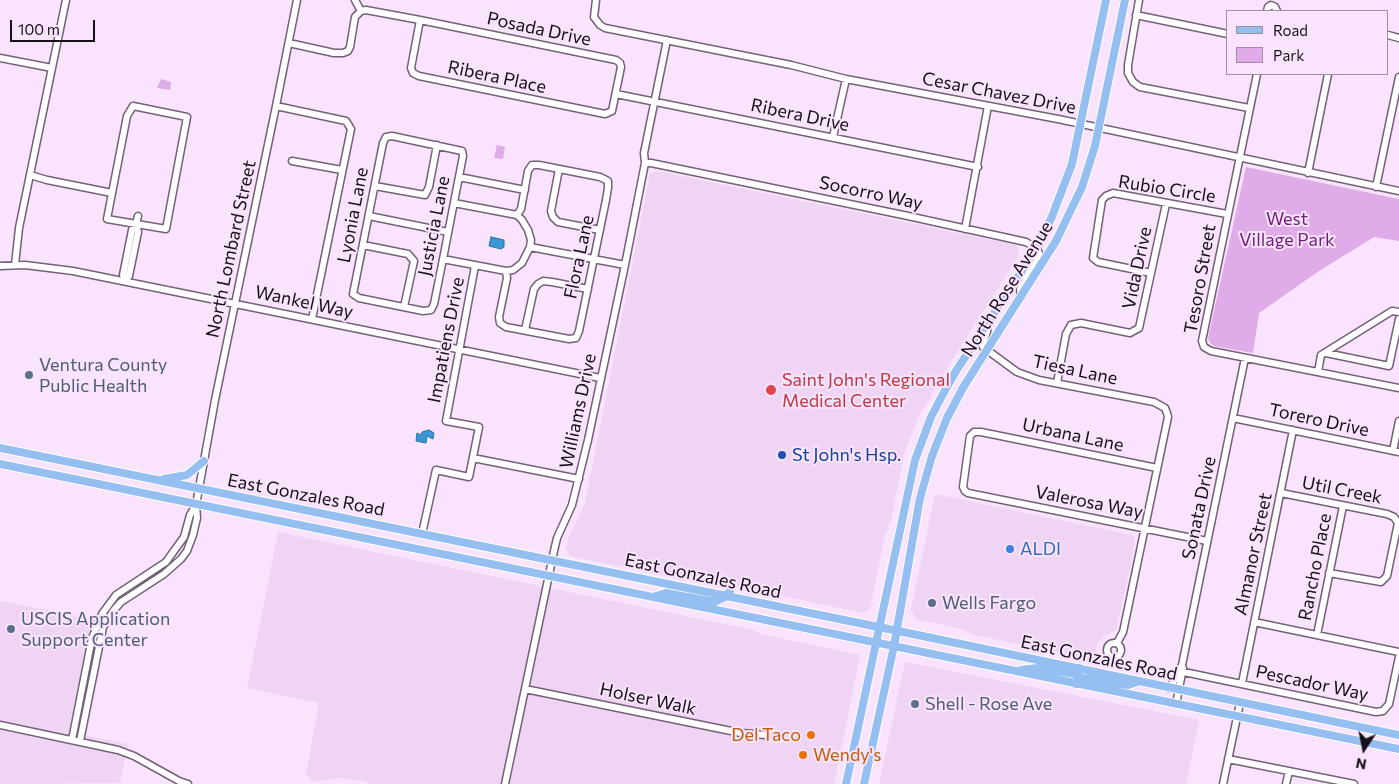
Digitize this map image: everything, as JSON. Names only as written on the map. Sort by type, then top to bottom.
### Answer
[{"type":"main road","name":"North Rose Avenue","points":[[846,784],[916,460],[925,434],[943,394],[1036,248],[1061,195],[1072,164],[1106,0]]},
{"type":"main road","name":"North Rose Avenue","points":[[864,784],[894,646],[920,498],[932,456],[947,418],[964,386],[1056,241],[1087,174],[1099,128],[1125,0]]},
{"type":"main road","name":"East Gonzales Road","points":[[0,448],[728,594],[896,631],[1399,735]]},
{"type":"main road","points":[[158,480],[187,474],[204,461]]},
{"type":"main road","name":"East Gonzales Road","points":[[0,464],[656,596],[1399,749]]},
{"type":"main road","points":[[656,596],[666,592],[714,602],[728,594]]},
{"type":"main road","points":[[1013,671],[1038,668],[1075,674],[1079,668]]},
{"type":"main road","points":[[1076,684],[1077,680],[1082,678],[1128,684],[1141,682]]},
{"type":"street","points":[[15,265],[19,228],[66,0]]},
{"type":"street","name":"North Lombard Street","points":[[196,504],[297,0]]},
{"type":"street","points":[[289,43],[334,54],[343,53],[348,50],[355,17],[361,11],[355,0]]},
{"type":"street","name":"Cesar Chavez Drive","points":[[596,0],[594,11],[596,21],[605,28],[846,79],[1081,124],[1399,191]]},
{"type":"street","points":[[1139,0],[1128,65],[1130,79],[1140,87],[1249,108]]},
{"type":"street","name":"Posada Drive","points":[[361,11],[366,10],[420,20],[616,60],[620,63],[621,67],[616,94]]},
{"type":"street","points":[[1136,15],[1226,34]]},
{"type":"street","name":"Ribera Place","points":[[420,20],[411,68],[413,73],[419,76],[605,114],[612,111],[616,94]]},
{"type":"street","name":"Williams Drive","points":[[505,784],[557,538],[568,515],[579,479],[625,265],[645,163],[644,153],[667,40]]},
{"type":"street","points":[[0,58],[52,68]]},
{"type":"street","name":"Tesoro Street","points":[[1245,358],[1211,351],[1204,347],[1202,341],[1256,75]]},
{"type":"street","points":[[1308,173],[1328,75]]},
{"type":"street","points":[[1376,187],[1399,77]]},
{"type":"street","points":[[833,136],[846,79]]},
{"type":"street","name":"Ribera Drive","points":[[616,94],[655,100],[978,167]]},
{"type":"street","points":[[133,106],[188,117],[166,229],[107,219],[112,193],[127,116],[133,106]]},
{"type":"street","points":[[276,106],[346,121],[351,129],[312,319]]},
{"type":"street","points":[[965,230],[988,106]]},
{"type":"street","name":"Lyonia Lane","points":[[404,306],[353,294],[374,186],[383,143],[386,139],[392,136],[437,145]]},
{"type":"street","points":[[374,186],[425,195],[437,145]]},
{"type":"street","name":"Justicia Lane","points":[[404,306],[431,310],[443,260],[463,156],[461,151],[437,145]]},
{"type":"street","points":[[292,161],[342,170]]},
{"type":"street","name":"Socorro Way","points":[[645,163],[908,216],[1026,242],[1036,248]]},
{"type":"street","points":[[517,216],[521,209],[528,171],[532,165],[559,169],[551,211],[553,217],[558,222],[600,230]]},
{"type":"street","name":"Flora Lane","points":[[525,330],[569,339],[576,338],[588,289],[608,188],[607,181],[600,177],[559,169]]},
{"type":"street","points":[[30,175],[112,193]]},
{"type":"street","points":[[459,177],[525,190]]},
{"type":"street","name":"Rubio Circle","points":[[1151,273],[1098,262],[1093,258],[1102,200],[1106,196],[1113,193],[1227,214]]},
{"type":"street","points":[[443,260],[506,271],[513,270],[522,263],[530,248],[531,240],[528,230],[517,216],[454,203]]},
{"type":"street","name":"Vida Drive","points":[[1057,383],[1066,334],[1070,325],[1081,323],[1130,333],[1139,328],[1166,204]]},
{"type":"street","points":[[125,281],[123,275],[128,248],[132,230],[138,216]]},
{"type":"street","points":[[369,216],[448,232]]},
{"type":"street","points":[[363,245],[408,254],[414,261],[404,306]]},
{"type":"street","points":[[530,248],[625,265]]},
{"type":"street","points":[[1021,297],[1020,289],[1039,253],[1036,248]]},
{"type":"street","name":"Wankel Way","points":[[0,266],[15,265],[73,271],[600,378]]},
{"type":"street","name":"Impatiens Drive","points":[[473,458],[479,427],[446,420],[475,266]]},
{"type":"street","points":[[506,271],[499,317],[500,323],[506,327],[525,330],[534,289],[538,284],[552,282],[588,289]]},
{"type":"street","points":[[1318,372],[1321,354],[1326,353],[1392,310],[1399,312]]},
{"type":"street","points":[[1326,353],[1389,366],[1399,319]]},
{"type":"street","points":[[987,352],[982,345],[987,332],[988,322]]},
{"type":"street","name":"Tiesa Lane","points":[[987,352],[1027,377],[1154,402],[1165,408],[1168,417],[1157,468]]},
{"type":"street","points":[[1245,358],[1399,388]]},
{"type":"street","name":"Sonata Drive","points":[[1176,704],[1181,669],[1245,358]]},
{"type":"street","name":"Torero Drive","points":[[1233,418],[1396,451]]},
{"type":"street","points":[[1396,451],[1399,421]]},
{"type":"street","name":"Almanor Street","points":[[1242,683],[1293,430]]},
{"type":"street","name":"Urbana Lane","points":[[965,491],[963,476],[970,436],[974,432],[983,432],[1157,468]]},
{"type":"street","points":[[422,534],[436,470],[469,477],[473,458],[579,479]]},
{"type":"street","points":[[1117,643],[1123,632],[1157,468]]},
{"type":"street","name":"Valerosa Way","points":[[965,491],[1207,541]]},
{"type":"street","name":"Util Creek","points":[[1281,493],[1387,514],[1394,517],[1398,523],[1387,576],[1381,582],[1329,573]]},
{"type":"street","points":[[72,740],[92,638],[99,620],[116,595],[166,562],[184,537],[190,515],[196,504]]},
{"type":"street","points":[[80,742],[103,627],[121,602],[164,574],[187,551],[197,518],[196,504]]},
{"type":"street","name":"Rancho Place","points":[[1317,635],[1343,506]]},
{"type":"street","points":[[1254,622],[1399,652]]},
{"type":"street","name":"Pescador Way","points":[[1181,669],[1376,712],[1383,710],[1390,704],[1399,657]]},
{"type":"street","name":"Sonata Drive","points":[[1169,688],[1181,669]]},
{"type":"street","name":"Holser Walk","points":[[525,689],[741,733],[766,735]]},
{"type":"street","points":[[1223,784],[1240,703]]},
{"type":"street","points":[[0,725],[118,750],[134,756],[179,782],[188,784]]},
{"type":"street","points":[[1228,759],[1351,784]]},
{"type":"street","points":[[1286,784],[1289,771]]},
{"type":"shaded area","name":"Saint John's Regional Medical Center","points":[[657,171],[1016,245],[1019,255],[920,413],[904,454],[870,609],[863,613],[715,582],[710,585],[570,556],[566,549],[569,537],[585,503],[650,174]]},
{"type":"shaded area","points":[[935,494],[1132,535],[1135,538],[1116,630],[1103,637],[1097,644],[1094,660],[975,635],[958,628],[916,619],[911,610]]},
{"type":"shaded area","points":[[278,532],[753,630],[760,634],[860,655],[834,784],[370,784],[364,781],[340,778],[313,782],[306,774],[319,703],[247,688]]},
{"type":"shaded area","points":[[0,601],[94,619],[89,634],[69,732],[128,744],[120,783],[0,784]]},
{"type":"shaded area","points":[[905,662],[1199,720],[1186,784],[879,784]]},
{"type":"green space","points":[[161,79],[171,82],[170,90],[157,88]]},
{"type":"green space","points":[[497,145],[505,147],[503,159],[494,158]]},
{"type":"green space","name":"West Village Park","points":[[1246,167],[1399,199],[1399,241],[1374,237],[1319,271],[1259,313],[1253,353],[1214,346],[1208,338]]},
{"type":"water","points":[[491,237],[504,240],[504,247],[501,249],[489,246]]},
{"type":"water","points":[[429,430],[434,433],[433,439],[427,436],[426,443],[416,441],[417,433],[421,435],[422,432]]},
{"type":"place","name":"Ventura County Public Health","points":[[29,375]]},
{"type":"place","name":"Saint John's Regional Medical Center","points":[[771,390]]},
{"type":"place","name":"St John's Hsp.","points":[[782,455]]},
{"type":"place","name":"ALDI","points":[[1010,549]]},
{"type":"place","name":"Wells Fargo","points":[[932,603]]},
{"type":"place","name":"USCIS Application Support Center","points":[[11,629]]},
{"type":"place","name":"Shell - Rose Ave","points":[[915,704]]},
{"type":"place","name":"Del Taco","points":[[811,735]]},
{"type":"place","name":"Wendy's","points":[[803,755]]}]
